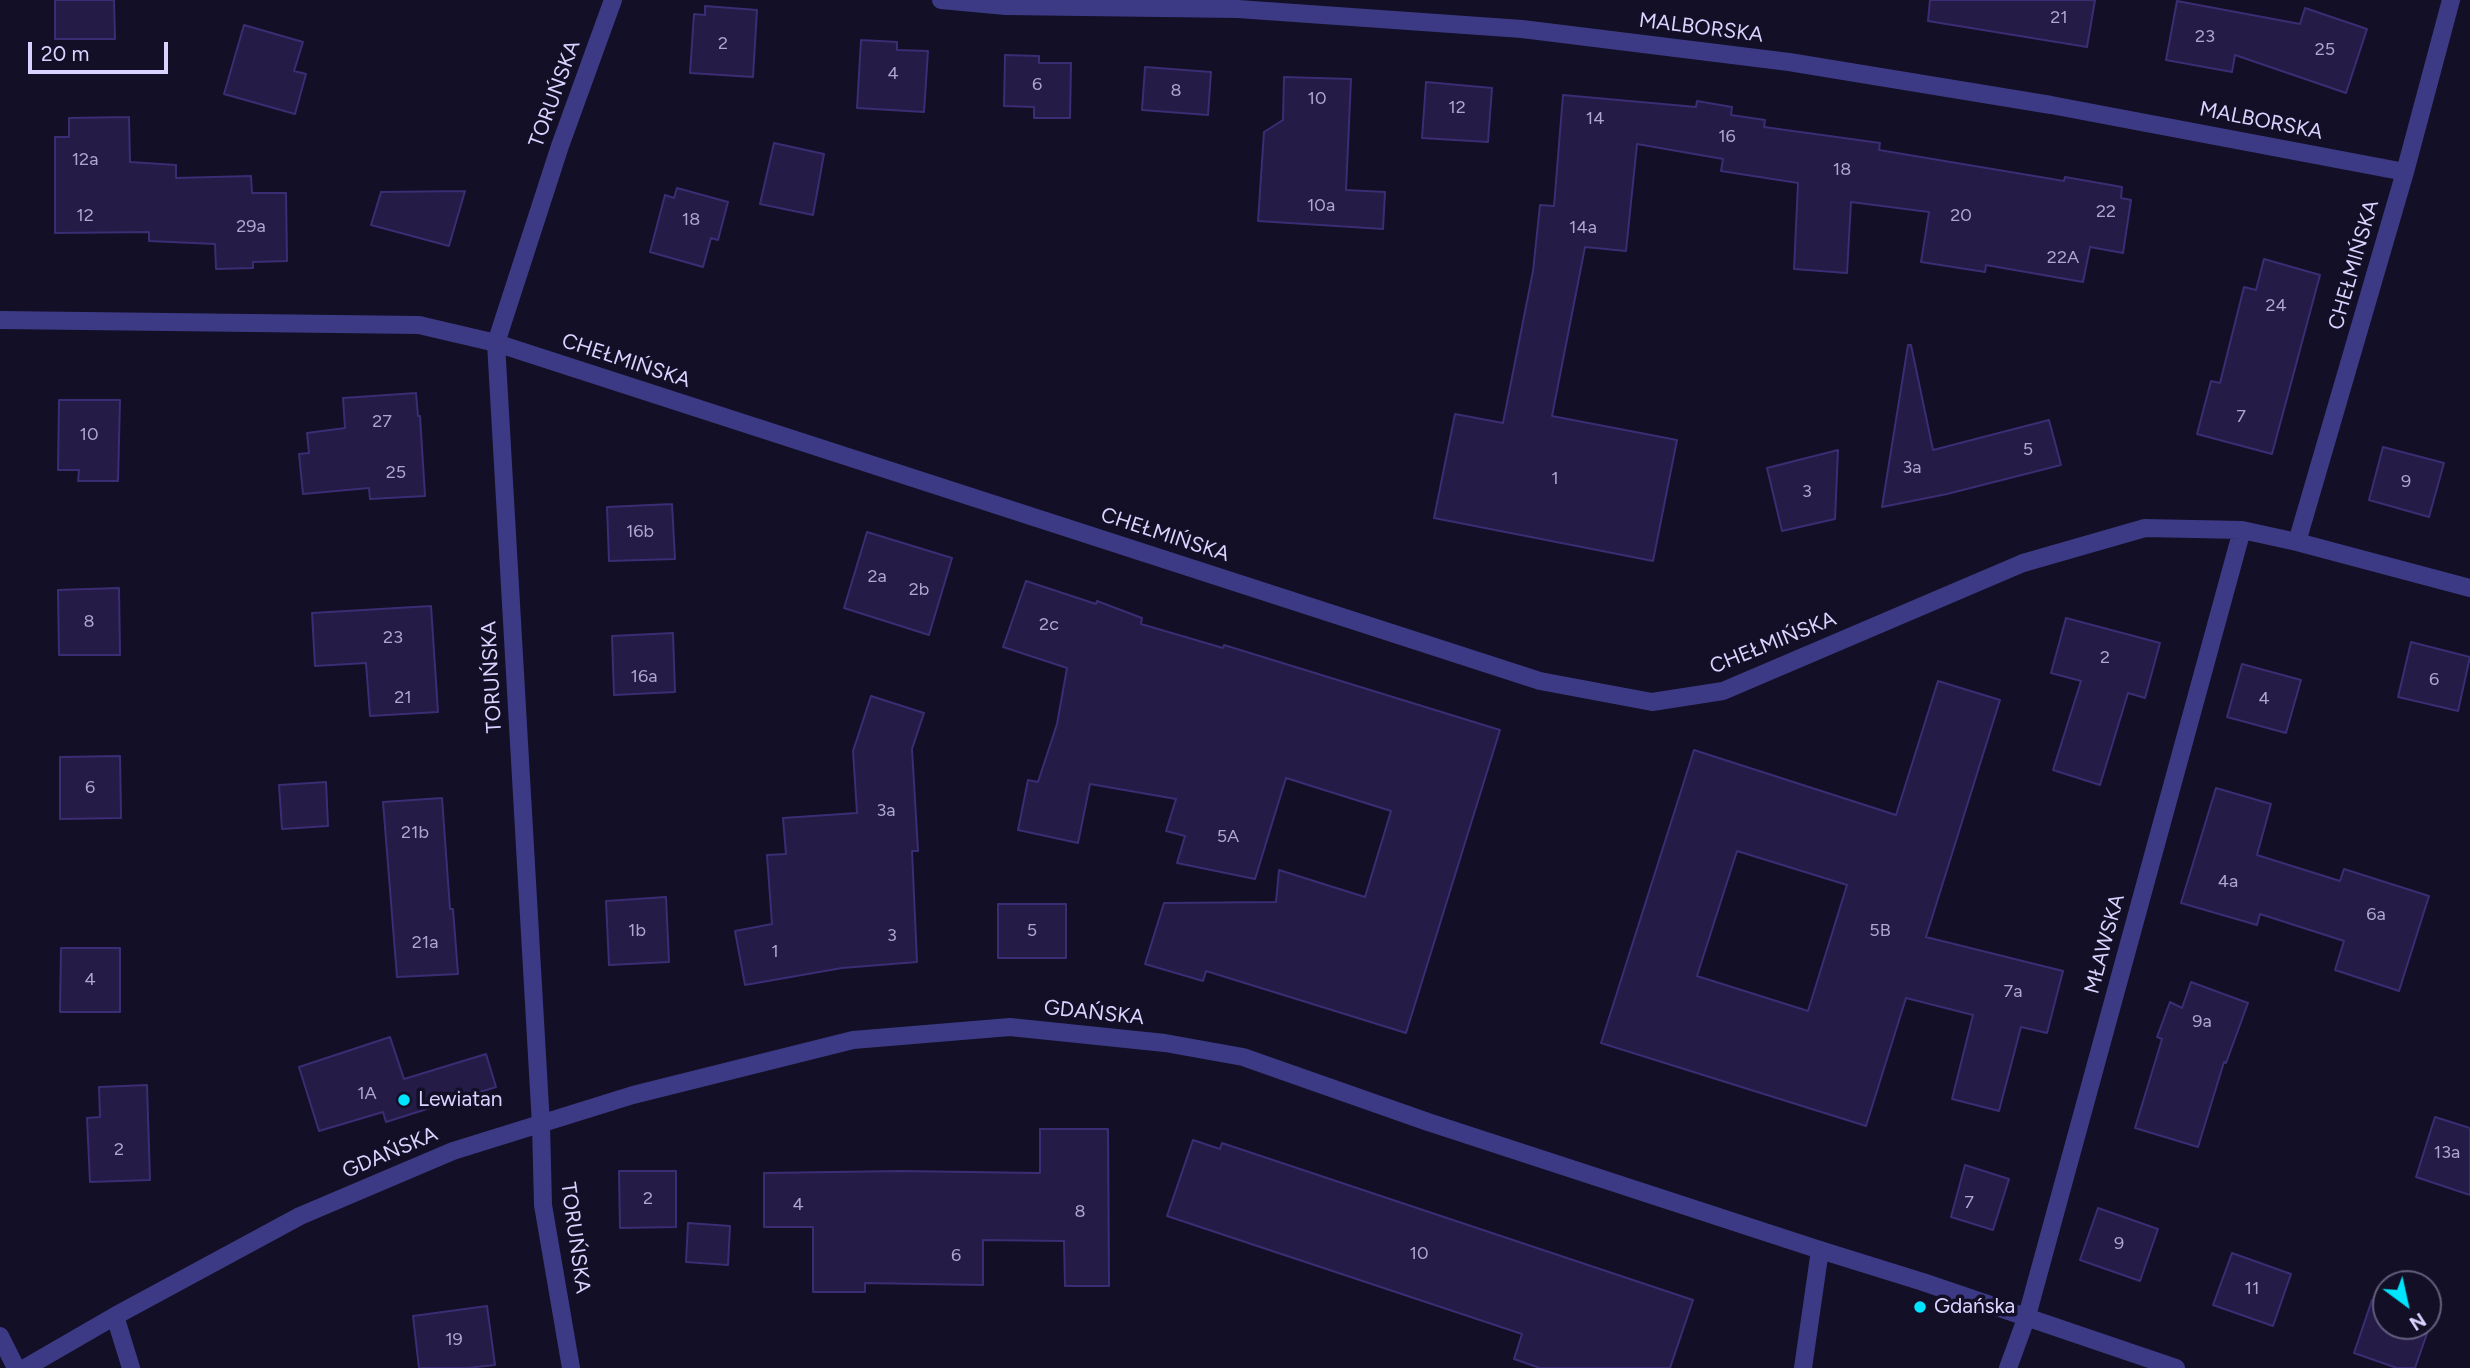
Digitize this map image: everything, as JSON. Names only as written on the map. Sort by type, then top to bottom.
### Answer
[{"type":"street","name":"TORUŃSKA","points":[[571,1368],[543,1205],[541,1125],[496,343],[560,146],[612,0]]},
{"type":"street","name":"MALBORSKA","points":[[941,0],[1006,6],[1238,9],[1522,29],[1817,67],[2051,105],[2405,172]]},
{"type":"street","name":"CHEŁMIŃSKA","points":[[2297,542],[2405,172],[2451,0]]},
{"type":"street","name":"CHEŁMIŃSKA","points":[[0,320],[419,325],[496,343],[1540,681],[1652,702],[1723,691],[2023,563],[2145,528],[2242,530],[2470,588]]},
{"type":"street","name":"MŁAWSKA","points":[[2008,1368],[2027,1316],[2242,530]]},
{"type":"street","name":"GDAŃSKA","points":[[25,1368],[115,1315],[300,1216],[453,1150],[633,1095],[853,1040],[1010,1027],[1165,1043],[1242,1057],[1428,1122],[2027,1316],[2176,1368]]},
{"type":"street","points":[[1803,1368],[1820,1250]]},
{"type":"street","points":[[115,1315],[131,1368]]},
{"type":"street","points":[[0,1336],[16,1368]]},
{"type":"building","points":[[55,0],[114,0],[115,39],[55,39]]},
{"type":"building","points":[[1930,0],[2095,0],[2087,47],[1928,21]]},
{"type":"building","points":[[2177,1],[2300,24],[2305,8],[2367,29],[2346,93],[2235,55],[2232,72],[2166,60]]},
{"type":"building","points":[[705,6],[757,10],[753,77],[690,73],[694,14],[705,15]]},
{"type":"building","points":[[244,25],[303,42],[294,71],[306,74],[295,114],[224,94]]},
{"type":"building","points":[[861,40],[897,42],[897,50],[928,51],[924,112],[857,108]]},
{"type":"building","points":[[1005,55],[1039,56],[1039,63],[1071,63],[1070,118],[1034,118],[1034,107],[1004,106]]},
{"type":"building","points":[[1145,67],[1211,72],[1208,115],[1142,110]]},
{"type":"building","points":[[1284,77],[1351,79],[1346,190],[1385,192],[1383,229],[1258,221],[1264,132],[1283,120]]},
{"type":"building","points":[[1426,82],[1492,88],[1488,142],[1422,138]]},
{"type":"building","points":[[1563,95],[1696,107],[1697,101],[1732,107],[1731,115],[1765,120],[1764,127],[1880,143],[1879,150],[2064,181],[2065,177],[2122,187],[2121,198],[2131,200],[2123,253],[2090,247],[2083,282],[1986,265],[1985,272],[1921,262],[1929,212],[1851,202],[1847,273],[1794,269],[1798,183],[1721,171],[1723,159],[1637,144],[1626,251],[1585,247],[1552,416],[1677,440],[1653,561],[1434,518],[1455,414],[1503,423],[1533,271],[1540,205],[1554,206]]},
{"type":"building","points":[[129,117],[130,162],[176,165],[176,178],[251,176],[252,193],[286,193],[287,261],[253,262],[253,268],[216,269],[215,244],[149,241],[149,232],[55,233],[55,137],[69,137],[69,118]]},
{"type":"building","points":[[774,143],[824,154],[813,215],[760,204]]},
{"type":"building","points":[[677,188],[728,202],[718,240],[711,238],[703,267],[650,252],[665,195],[674,198]]},
{"type":"building","points":[[465,191],[449,246],[371,225],[381,192]]},
{"type":"building","points":[[2264,259],[2320,275],[2272,454],[2197,434],[2211,381],[2220,383],[2244,287],[2256,290]]},
{"type":"building","points":[[1908,345],[1911,345],[1933,450],[2049,420],[2061,465],[1947,494],[1882,507]]},
{"type":"building","points":[[416,393],[425,496],[370,499],[369,488],[303,494],[299,454],[309,453],[307,433],[345,428],[343,398]]},
{"type":"building","points":[[59,400],[120,400],[118,481],[78,481],[79,470],[58,470]]},
{"type":"building","points":[[2383,447],[2444,463],[2429,517],[2369,500]]},
{"type":"building","points":[[1838,450],[1835,519],[1782,531],[1767,468]]},
{"type":"building","points":[[672,504],[675,559],[609,561],[607,507]]},
{"type":"building","points":[[867,532],[952,558],[929,635],[844,608]]},
{"type":"building","points":[[1026,581],[1096,604],[1097,601],[1142,618],[1141,624],[1223,648],[1224,645],[1500,730],[1406,1033],[1206,971],[1203,981],[1145,964],[1164,903],[1276,902],[1279,870],[1365,897],[1391,811],[1286,778],[1255,879],[1177,863],[1185,836],[1166,831],[1176,799],[1090,784],[1078,843],[1018,830],[1028,780],[1038,782],[1057,724],[1067,668],[1003,647]]},
{"type":"building","points":[[119,588],[120,655],[59,655],[58,590]]},
{"type":"building","points":[[431,606],[438,712],[370,716],[366,663],[315,666],[312,613]]},
{"type":"building","points":[[2066,618],[2160,643],[2145,698],[2128,693],[2100,785],[2053,770],[2081,681],[2051,673]]},
{"type":"building","points":[[673,633],[675,692],[614,695],[612,636]]},
{"type":"building","points":[[2411,642],[2470,657],[2458,711],[2398,697]]},
{"type":"building","points":[[2242,664],[2301,680],[2286,733],[2227,717]]},
{"type":"building","points":[[1938,681],[2000,700],[1926,937],[2063,971],[2047,1033],[2021,1027],[1999,1111],[1952,1099],[1973,1015],[1906,998],[1866,1126],[1601,1043],[1694,750],[1896,815]],"holes":[[[1737,851],[1847,885],[1808,1011],[1697,976]]]},
{"type":"building","points":[[871,696],[924,713],[912,749],[918,851],[912,851],[917,962],[842,968],[745,985],[735,931],[772,924],[767,855],[786,854],[783,818],[857,813],[853,751]]},
{"type":"building","points":[[120,756],[121,818],[60,819],[60,757]]},
{"type":"building","points":[[326,782],[328,826],[282,829],[279,785]]},
{"type":"building","points":[[2216,788],[2271,804],[2257,855],[2340,881],[2344,869],[2429,896],[2399,991],[2335,970],[2344,941],[2260,914],[2257,925],[2181,903]]},
{"type":"building","points":[[442,798],[458,974],[397,977],[383,802]]},
{"type":"building","points":[[666,897],[669,962],[609,965],[606,901]]},
{"type":"building","points":[[998,904],[1066,904],[1066,958],[998,958]]},
{"type":"building","points":[[61,948],[120,948],[120,1012],[60,1012]]},
{"type":"building","points":[[2191,982],[2248,1003],[2226,1063],[2224,1062],[2198,1147],[2135,1128],[2162,1039],[2157,1037],[2170,1002],[2182,1008]]},
{"type":"building","points":[[390,1037],[404,1079],[486,1054],[496,1087],[386,1122],[383,1112],[319,1131],[299,1067]]},
{"type":"building","points":[[147,1085],[150,1180],[90,1182],[87,1118],[100,1117],[99,1087]]},
{"type":"building","points":[[2435,1117],[2470,1128],[2470,1195],[2416,1177]]},
{"type":"building","points":[[1040,1129],[1108,1129],[1109,1286],[1065,1286],[1064,1241],[983,1240],[983,1285],[865,1283],[865,1292],[813,1292],[813,1227],[764,1227],[764,1173],[1040,1173]]},
{"type":"building","points":[[1193,1140],[1220,1149],[1222,1143],[1693,1300],[1670,1368],[1540,1368],[1514,1359],[1522,1334],[1167,1216]]},
{"type":"building","points":[[1965,1165],[2009,1179],[1993,1230],[1951,1217]]},
{"type":"building","points":[[619,1171],[676,1171],[676,1227],[620,1228]]},
{"type":"building","points":[[2098,1208],[2158,1229],[2140,1281],[2080,1260]]},
{"type":"building","points":[[688,1223],[730,1226],[728,1265],[686,1262]]},
{"type":"building","points":[[2232,1253],[2291,1274],[2273,1326],[2213,1305]]},
{"type":"building","points":[[2372,1300],[2372,1340],[2425,1340],[2415,1368],[2397,1368],[2354,1353]]},
{"type":"building","points":[[487,1306],[495,1365],[419,1368],[413,1316]]},
{"type":"place","name":"Lewiatan","points":[[404,1100]]},
{"type":"place","name":"Gdańska","points":[[1920,1307]]}]
